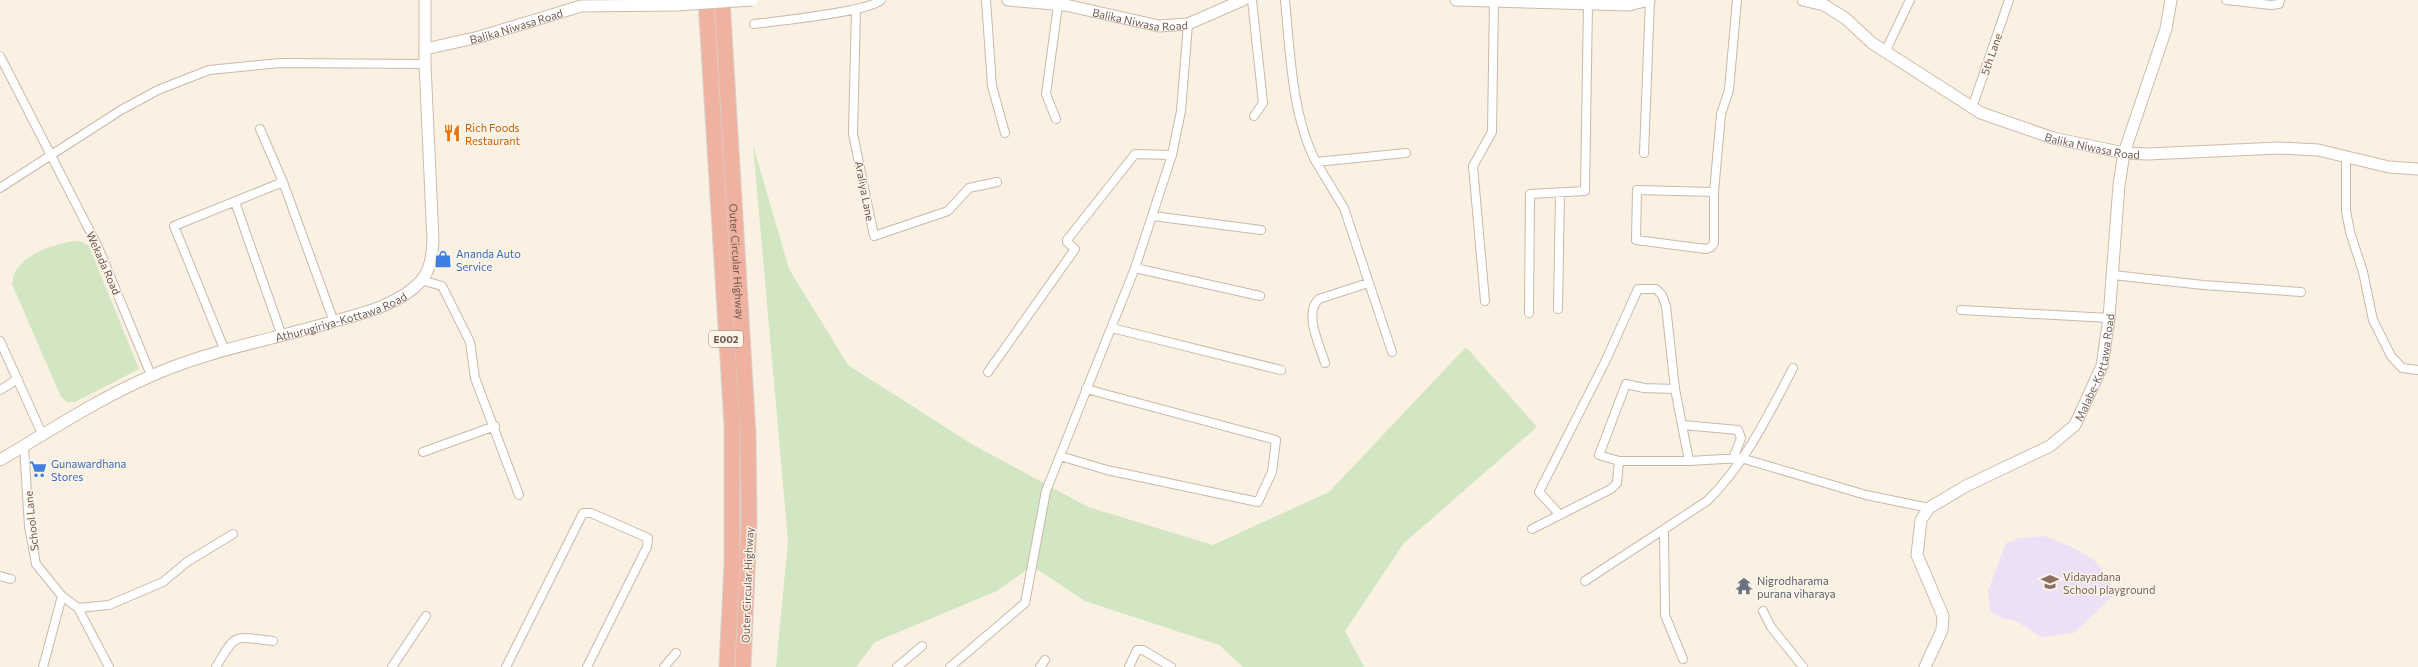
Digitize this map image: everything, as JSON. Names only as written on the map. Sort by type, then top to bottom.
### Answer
[{"type":"highway","name":"Outer Circular Highway","points":[[706,0],[732,424],[732,565],[727,667]]},
{"type":"highway","name":"Outer Circular Highway","points":[[722,0],[748,435],[749,522],[743,667]]},
{"type":"main road","name":"Athurugiriya-Kottawa Road","points":[[0,460],[43,436],[104,398],[151,375],[225,351],[334,322],[380,307],[421,280],[428,271],[432,256],[433,241],[425,64],[425,0]]},
{"type":"main road","name":"Balika Niwasa Road","points":[[425,50],[479,37],[581,6],[676,5],[752,0]]},
{"type":"main road","name":"Balika Niwasa Road","points":[[1008,0],[1063,3],[1159,26],[1188,24],[1223,5],[1243,0]]},
{"type":"main road","points":[[1456,0],[1572,1],[1588,4],[1629,3],[1649,0]]},
{"type":"main road","name":"Balika Niwasa Road","points":[[1803,0],[1825,2],[1872,43],[1886,50],[1981,113],[2054,138],[2124,153],[2148,154],[2279,148],[2318,150],[2346,158],[2389,166],[2418,169]]},
{"type":"main road","name":"Malabe-Kottawa Road","points":[[1929,508],[1966,486],[2050,446],[2075,425],[2102,366],[2109,318],[2119,185],[2124,153],[2166,29],[2170,0]]},
{"type":"main road","points":[[1925,667],[1942,630],[1943,616],[1917,555],[1921,520],[1929,508]]},
{"type":"street","points":[[754,24],[856,9],[878,3],[881,0]]},
{"type":"street","points":[[986,0],[992,86],[1005,133]]},
{"type":"street","points":[[1252,0],[1263,103],[1254,116]]},
{"type":"street","points":[[1285,0],[1294,86],[1309,149],[1344,208],[1392,352]]},
{"type":"street","points":[[1644,152],[1649,0]]},
{"type":"street","points":[[1714,192],[1637,190],[1636,240],[1706,249],[1711,247],[1714,243],[1714,192],[1721,114],[1729,90],[1736,0]]},
{"type":"street","points":[[1886,50],[1910,0]]},
{"type":"street","name":"5th Lane","points":[[1972,108],[2009,0]]},
{"type":"street","points":[[2226,0],[2271,6],[2279,4],[2280,0]]},
{"type":"street","points":[[1485,301],[1473,166],[1492,132],[1494,1]]},
{"type":"street","points":[[1056,119],[1046,94],[1063,3]]},
{"type":"street","points":[[1529,313],[1530,194],[1585,191],[1588,4]]},
{"type":"street","name":"Araliya Lane","points":[[856,9],[853,134],[874,236],[948,211],[969,188],[998,182]]},
{"type":"street","points":[[950,667],[1025,603],[1046,491],[1135,268],[1172,155],[1181,112],[1188,24]]},
{"type":"street","name":"Wekada Road","points":[[0,56],[98,247],[151,375]]},
{"type":"street","points":[[0,188],[121,110],[158,90],[209,70],[280,63],[425,64]]},
{"type":"street","points":[[260,128],[283,182],[334,322]]},
{"type":"street","points":[[1316,162],[1406,153]]},
{"type":"street","points":[[988,372],[1075,249],[1067,242],[1067,240],[1135,154],[1172,155]]},
{"type":"street","points":[[2346,158],[2346,211],[2350,232],[2363,272],[2373,320],[2391,356],[2402,368],[2418,370]]},
{"type":"street","points":[[225,351],[174,226],[283,182]]},
{"type":"street","points":[[1558,309],[1560,193]]},
{"type":"street","points":[[235,202],[282,336]]},
{"type":"street","points":[[1153,216],[1261,230]]},
{"type":"street","points":[[1135,268],[1260,296]]},
{"type":"street","points":[[2113,275],[2203,286],[2301,292]]},
{"type":"street","points":[[421,280],[442,286],[470,342],[475,378],[495,426],[519,495]]},
{"type":"street","points":[[1325,363],[1312,317],[1314,302],[1368,283]]},
{"type":"street","points":[[1560,515],[1539,492],[1605,362],[1638,289],[1656,289],[1662,294],[1666,306],[1675,389],[1684,425],[1689,461]]},
{"type":"street","points":[[1961,310],[2109,318]]},
{"type":"street","points":[[1112,328],[1281,370]]},
{"type":"street","points":[[0,341],[43,436]]},
{"type":"street","points":[[1585,581],[1707,502],[1721,487],[1737,459],[1761,428],[1793,368]]},
{"type":"street","points":[[0,390],[18,379]]},
{"type":"street","points":[[1675,389],[1644,388],[1626,384],[1599,455],[1619,461],[1737,459],[1866,495],[1929,508]]},
{"type":"street","points":[[1060,456],[1106,470],[1258,502],[1272,472],[1276,440],[1086,389]]},
{"type":"street","points":[[1684,425],[1738,430],[1741,438],[1737,459]]},
{"type":"street","points":[[423,452],[495,426]]},
{"type":"street","name":"School Lane","points":[[24,446],[29,526],[36,564],[62,596],[78,608],[109,667]]},
{"type":"street","points":[[1532,529],[1611,489],[1617,483],[1619,461]]},
{"type":"street","points":[[506,667],[583,514],[591,513],[648,538],[647,547],[587,667]]},
{"type":"street","points":[[1664,530],[1665,615],[1683,659]]},
{"type":"street","points":[[78,608],[109,605],[163,582],[188,562],[233,534]]},
{"type":"street","points":[[0,576],[11,579]]},
{"type":"street","points":[[44,667],[62,596]]},
{"type":"street","points":[[1763,611],[1771,627],[1803,667]]},
{"type":"street","points":[[392,667],[426,616]]},
{"type":"street","points":[[216,667],[231,641],[238,638],[273,641]]},
{"type":"street","points":[[897,667],[922,646]]},
{"type":"street","points":[[1128,667],[1137,650],[1143,650],[1171,667]]},
{"type":"street","points":[[664,667],[676,653]]},
{"type":"street","points":[[1040,667],[1045,660]]},
{"type":"shaded area","name":"Vidayadana School playground","points":[[2044,536],[2072,547],[2094,560],[2104,572],[2116,593],[2074,633],[2041,637],[2016,621],[2002,618],[1990,611],[1988,591],[2006,543],[2019,538]]},
{"type":"green space","points":[[753,145],[789,269],[848,365],[970,443],[1088,507],[1213,545],[1329,492],[1466,347],[1537,427],[1404,543],[1345,631],[1364,667],[1243,667],[1219,645],[1085,601],[1032,566],[997,591],[875,642],[856,667],[776,667],[788,541]]},
{"type":"green space","points":[[74,241],[82,242],[89,246],[139,369],[75,402],[67,402],[61,397],[12,284],[16,270],[22,263],[35,253]]},
{"type":"place","name":"Rich Foods Restaurant","points":[[452,133]]},
{"type":"place","name":"Ananda Auto Service","points":[[443,259]]},
{"type":"place","name":"Gunawardhana Stores","points":[[38,469]]},
{"type":"place","name":"Vidayadana School playground","points":[[2050,582]]},
{"type":"place","name":"Nigrodharama purana viharaya","points":[[1744,586]]}]
